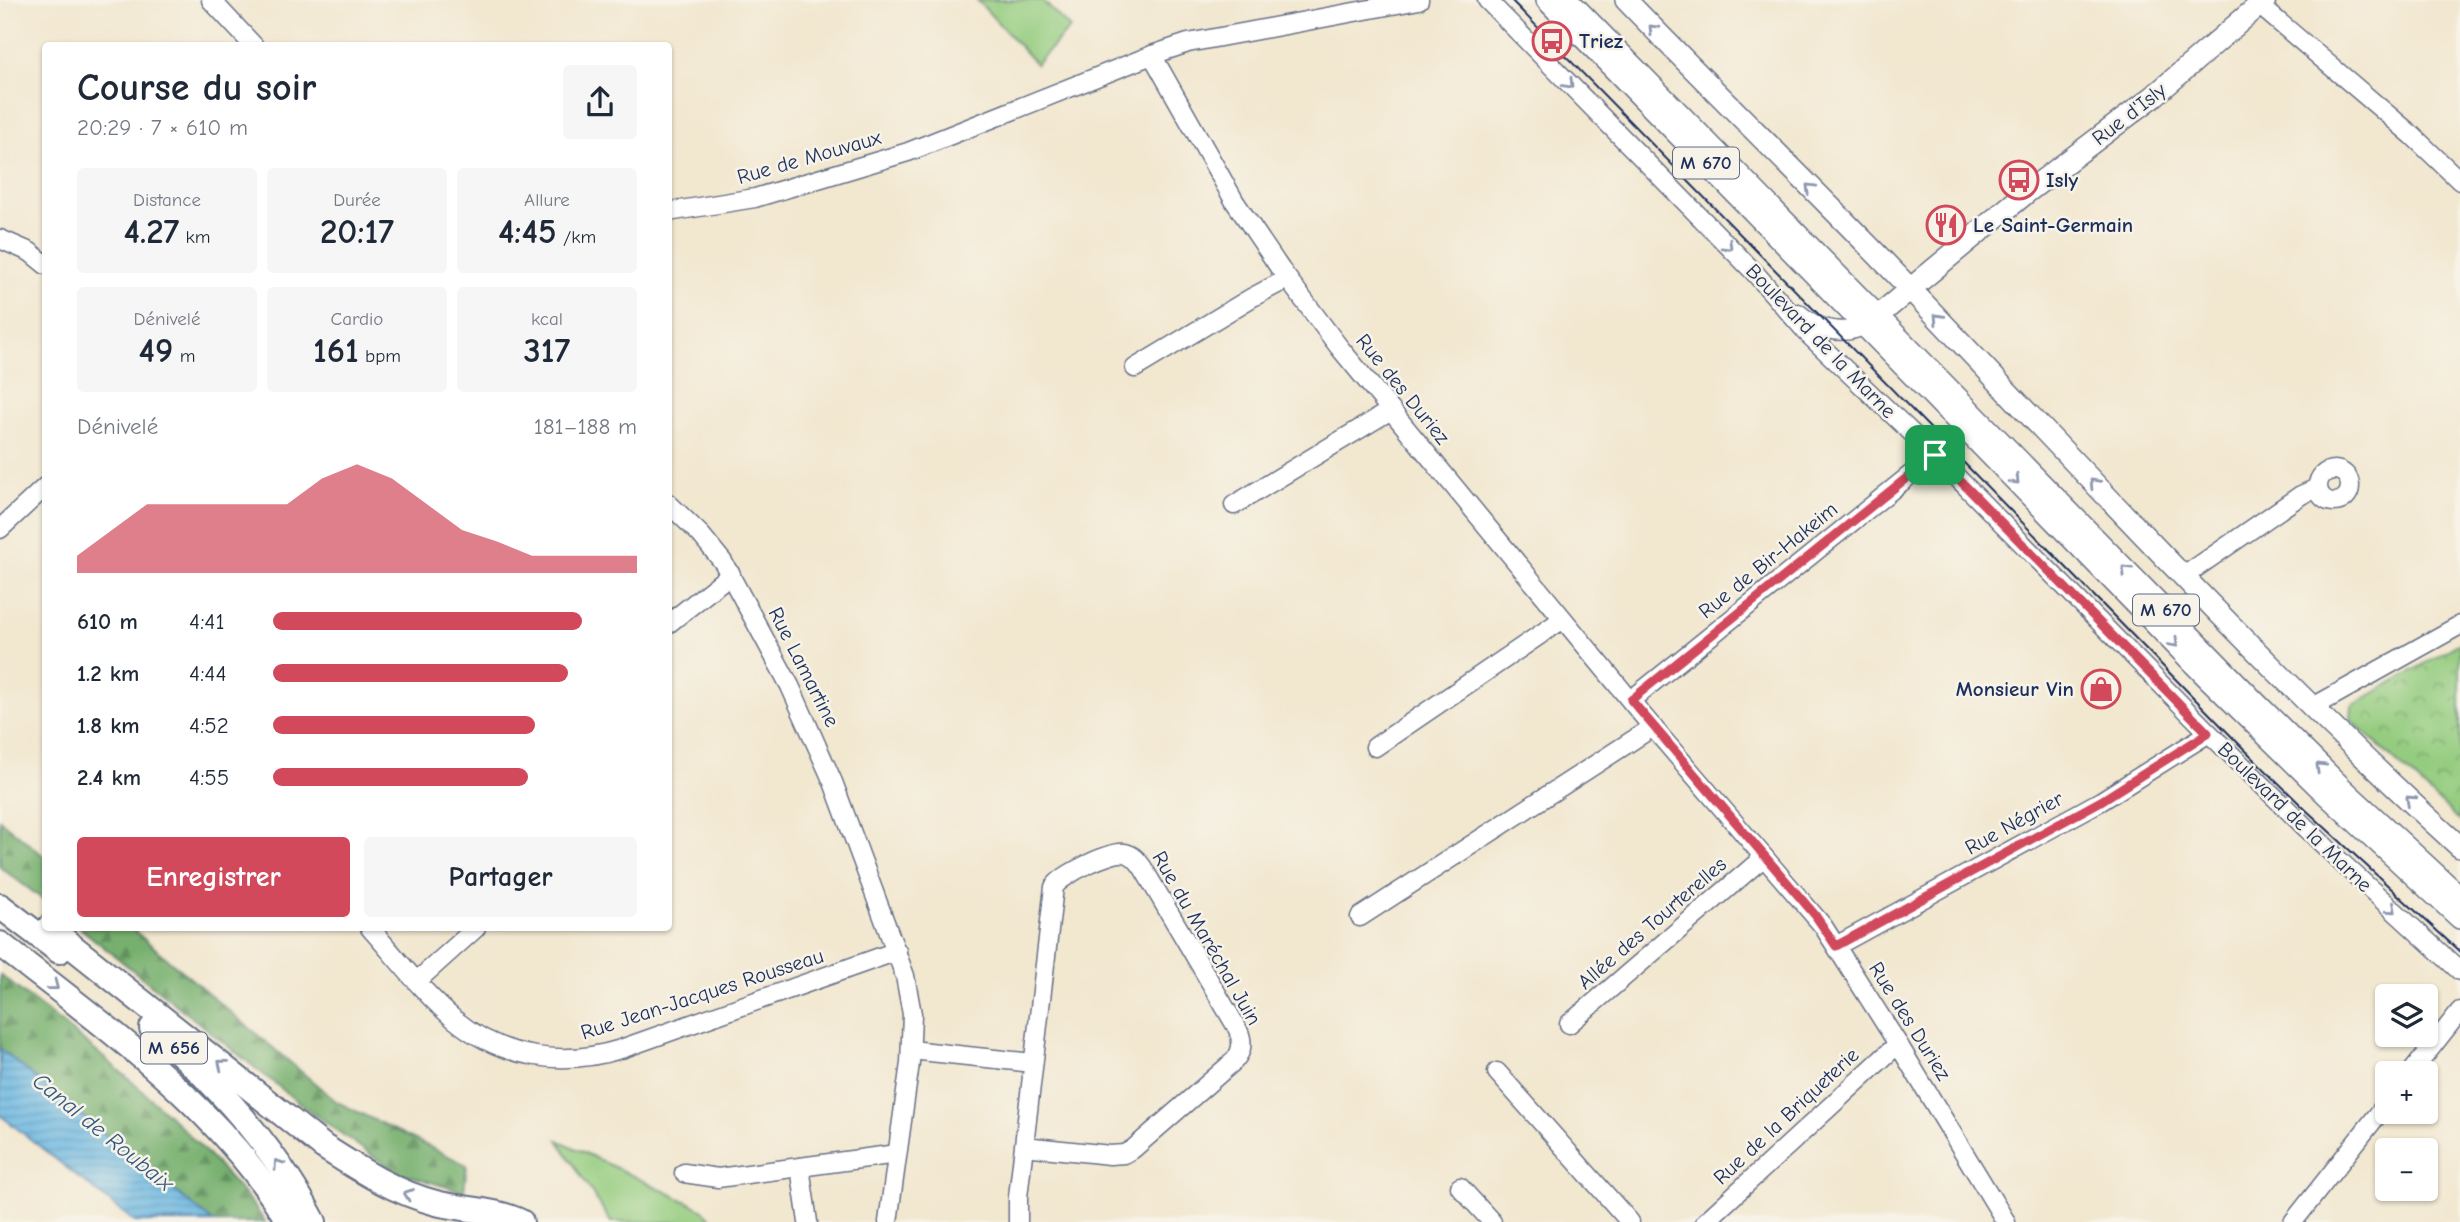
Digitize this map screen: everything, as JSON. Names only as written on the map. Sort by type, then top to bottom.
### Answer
[{"type":"highway","points":[[0,889],[42,922]]},
{"type":"highway","name":"M 656","points":[[0,906],[155,1030],[209,1081],[266,1147],[314,1222]]},
{"type":"highway","points":[[53,931],[324,1147],[370,1177],[435,1203],[503,1215],[521,1222]]},
{"type":"highway","name":"M 656","points":[[0,944],[120,1038],[182,1092],[250,1164],[289,1222]]},
{"type":"main road","name":"Boulevard de la Marne","points":[[1547,0],[1872,321],[1902,343],[2341,787],[2460,897]]},
{"type":"main road","name":"Boulevard de la Marne","points":[[1568,0],[2205,675],[2327,795],[2460,918]]},
{"type":"main road","points":[[1626,0],[1846,225],[1902,295],[2357,751],[2460,847]]},
{"type":"main road","name":"Rue d'Isly","points":[[1872,321],[2037,184],[2154,96],[2262,3]]},
{"type":"main road","points":[[1902,295],[1902,343]]},
{"type":"street","points":[[211,0],[250,42]]},
{"type":"street","name":"Rue de Mouvaux","points":[[672,211],[755,198],[908,152],[1188,43],[1419,0]]},
{"type":"street","name":"Boulevard de la Marne","points":[[1487,0],[1754,272],[1820,346],[1935,455],[2208,733],[2343,864],[2460,971]]},
{"type":"street","points":[[2262,3],[2460,181]]},
{"type":"street","name":"Rue des Duriez","points":[[1152,55],[1235,202],[1287,279],[1563,619],[1815,915],[1898,1044],[2006,1222]]},
{"type":"street","points":[[0,239],[30,252],[42,262]]},
{"type":"street","points":[[1754,272],[1805,319],[1816,325],[1840,331],[1853,330],[1872,321]]},
{"type":"street","points":[[1135,368],[1287,279]]},
{"type":"street","points":[[1234,505],[1391,410]]},
{"type":"street","name":"Rue de Bir-Hakeim","points":[[1631,700],[1935,455]]},
{"type":"street","points":[[2184,576],[2301,495],[2318,488]]},
{"type":"street","points":[[0,529],[42,490]]},
{"type":"street","name":"Rue Lamartine","points":[[672,507],[708,542],[731,574],[803,713],[833,782],[910,992],[911,1049],[888,1222]]},
{"type":"street","points":[[672,621],[731,574]]},
{"type":"street","points":[[1375,747],[1563,619]]},
{"type":"street","points":[[2314,707],[2460,625]]},
{"type":"street","points":[[1360,917],[1653,727]]},
{"type":"street","name":"Rue Négrier","points":[[1836,946],[2101,801],[2208,733]]},
{"type":"street","name":"Rue du Maréchal Juin","points":[[1018,1222],[1024,1146],[1054,887],[1062,877],[1114,854],[1120,852],[1132,856],[1143,868],[1240,1033],[1241,1052],[1234,1061],[1124,1154],[1110,1155],[1024,1146]]},
{"type":"street","name":"Allée des Tourterelles","points":[[1569,1024],[1764,857]]},
{"type":"street","name":"Rue Jean-Jacques Rousseau","points":[[373,931],[454,1019],[488,1040],[513,1050],[536,1056],[576,1059],[621,1049],[897,951]]},
{"type":"street","points":[[417,981],[473,931]]},
{"type":"street","points":[[2420,1061],[2460,1011]]},
{"type":"street","name":"Rue de la Briqueterie","points":[[1705,1222],[1898,1044]]},
{"type":"street","points":[[911,1049],[1033,1063]]},
{"type":"street","points":[[1497,1072],[1630,1222]]},
{"type":"street","points":[[2294,1222],[2375,1118]]},
{"type":"street","points":[[684,1173],[718,1178],[897,1154]]},
{"type":"street","points":[[800,1167],[808,1222]]},
{"type":"street","points":[[1461,1187],[1492,1222]]},
{"type":"green space","points":[[977,0],[1042,0],[1070,28],[1036,64]]},
{"type":"green space","points":[[2460,643],[2460,821],[2351,720],[2352,706]]},
{"type":"green space","points":[[0,820],[42,855],[42,899],[0,867]]},
{"type":"green space","points":[[84,931],[135,931],[337,1102],[467,1165],[464,1192],[394,1171],[308,1110]]},
{"type":"green space","points":[[0,975],[82,1040],[161,1108],[232,1180],[265,1222],[213,1222],[0,1049]]},
{"type":"green space","points":[[558,1140],[702,1209],[714,1222],[611,1222]]},
{"type":"water","points":[[0,1049],[213,1222],[135,1222],[0,1115]]},
{"type":"tram line","points":[[1511,0],[2240,745],[2460,952]]},
{"type":"place","name":"Triez","points":[[1552,41]]},
{"type":"place","name":"Isly","points":[[2019,180]]},
{"type":"place","name":"Le Saint-Germain","points":[[1946,225]]},
{"type":"place","name":"Monsieur Vin","points":[[2101,689]]},
{"type":"route","points":[[1935,455],[2208,733],[2101,801],[1836,946],[1815,915],[1631,700],[1935,455]]},
{"type":"water label","name":"Canal de Roubaix","points":[[103,1132]]}]
